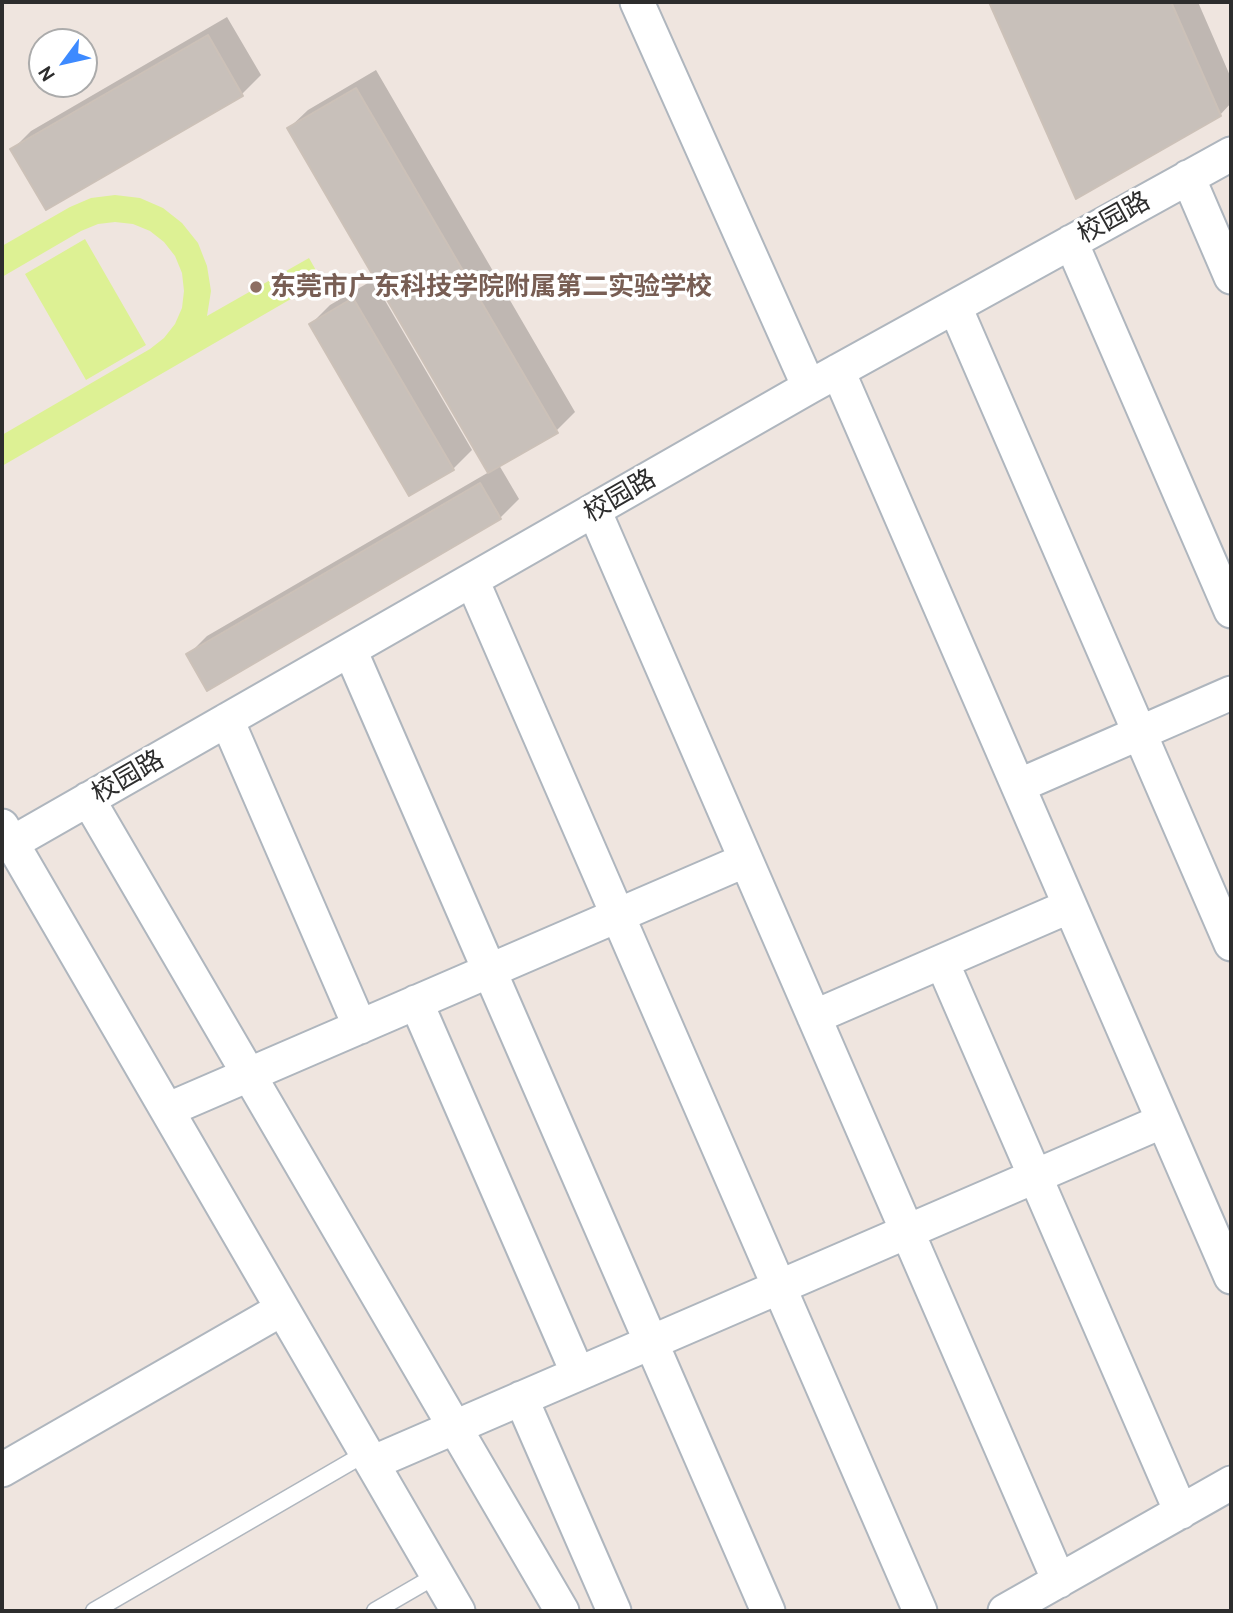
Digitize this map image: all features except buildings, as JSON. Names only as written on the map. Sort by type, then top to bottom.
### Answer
[{"type":"street","points":[[637,2],[809,387]]},
{"type":"street","name":"校园路","points":[[7,835],[88,799],[809,387],[1231,153]]},
{"type":"street","points":[[1188,177],[1231,277]]},
{"type":"street","points":[[1071,242],[1231,611]]},
{"type":"street","points":[[954,307],[1231,944]]},
{"type":"street","points":[[838,372],[1231,1277]]},
{"type":"street","points":[[594,510],[1059,1581]]},
{"type":"street","points":[[472,580],[920,1611]]},
{"type":"street","points":[[350,650],[768,1611]]},
{"type":"street","points":[[1018,786],[1231,693]]},
{"type":"street","points":[[227,720],[360,1027]]},
{"type":"street","points":[[88,799],[562,1611]]},
{"type":"street","points":[[7,835],[458,1611]]},
{"type":"street","points":[[167,1110],[746,860]]},
{"type":"street","points":[[814,1017],[1070,906]]},
{"type":"street","points":[[942,962],[1181,1512]]},
{"type":"street","points":[[416,1002],[578,1374]]},
{"type":"street","points":[[369,1458],[454,1427],[1163,1121]]},
{"type":"street","points":[[2,1470],[282,1309]]},
{"type":"street","points":[[521,1398],[614,1611]]},
{"type":"street","points":[[1005,1611],[1231,1483]]},
{"type":"lane","points":[[94,1611],[369,1458]]},
{"type":"lane","points":[[375,1611],[437,1575]]},
{"type":"green space","points":[[115,195],[140,198],[163,208],[182,223],[198,243],[207,266],[211,291],[207,316],[309,258],[322,281],[2,466],[2,435],[150,349],[164,338],[175,324],[182,308],[182,273],[175,256],[164,242],[150,231],[133,224],[98,224],[2,277],[2,246],[70,207],[91,198]]},
{"type":"green space","points":[[85,239],[146,345],[86,380],[25,274]]},
{"type":"place","name":"东莞市广东科技学院附属第二实验学校","points":[[256,287]]}]
